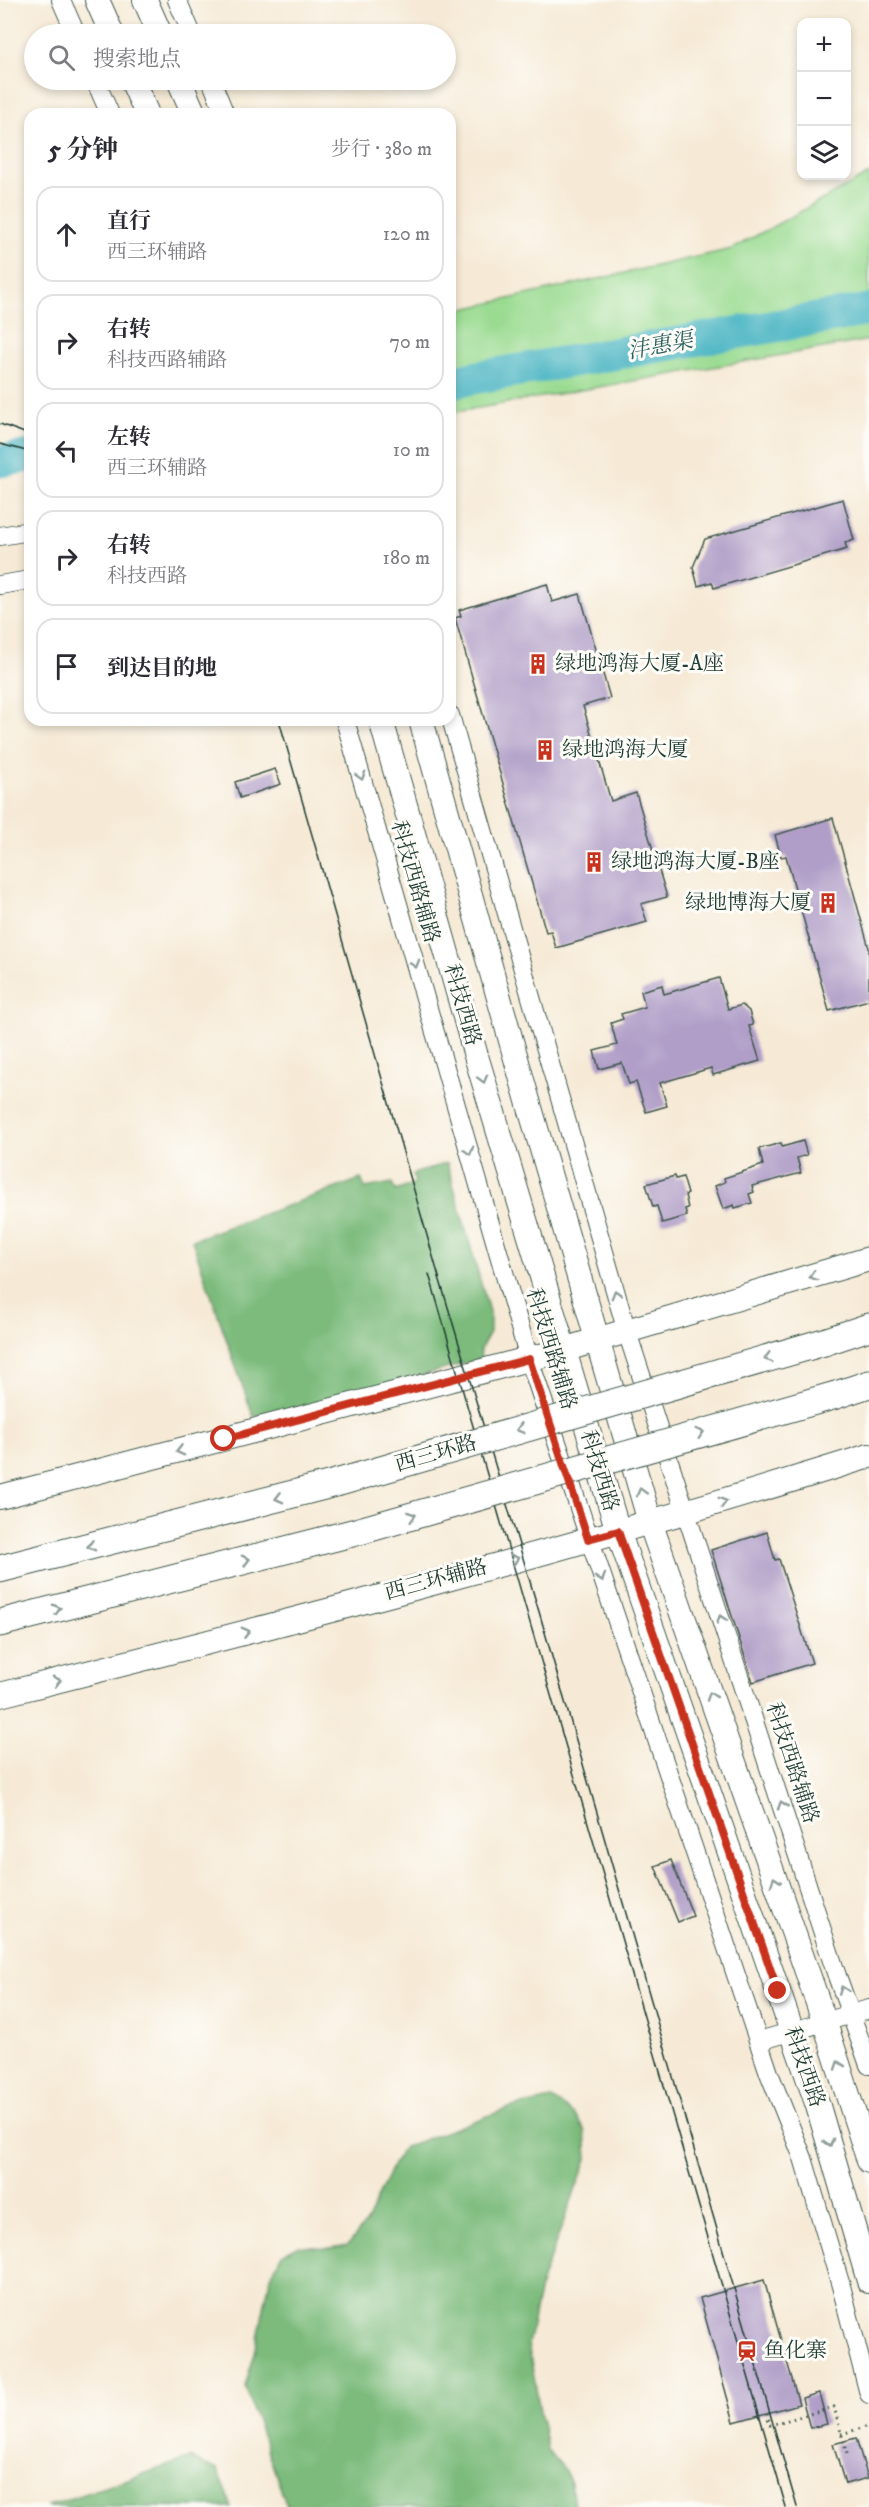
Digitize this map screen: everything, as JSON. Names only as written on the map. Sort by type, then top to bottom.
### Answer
[{"type":"highway","name":"西三环路","points":[[0,1569],[336,1483],[869,1328]]},
{"type":"highway","points":[[0,1623],[356,1532],[869,1384]]},
{"type":"main road","points":[[97,0],[108,24]]},
{"type":"main road","points":[[145,0],[156,24]]},
{"type":"main road","points":[[136,90],[144,108]]},
{"type":"main road","points":[[183,90],[191,108]]},
{"type":"main road","name":"科技西路","points":[[383,726],[563,1350],[618,1531],[818,2106],[869,2281]]},
{"type":"main road","name":"科技西路","points":[[423,726],[650,1522],[825,2023],[869,2161]]},
{"type":"main road","points":[[0,1497],[563,1350],[869,1259]]},
{"type":"main road","name":"西三环辅路","points":[[0,1695],[199,1645],[618,1531],[869,1456]]},
{"type":"street","points":[[61,0],[72,24]]},
{"type":"street","points":[[177,0],[188,24]]},
{"type":"street","points":[[99,90],[107,108]]},
{"type":"street","points":[[215,90],[223,108]]},
{"type":"street","points":[[0,536],[24,532]]},
{"type":"street","points":[[0,585],[24,581]]},
{"type":"street","name":"科技西路辅路","points":[[347,726],[529,1359],[759,2042],[802,2158],[841,2286],[869,2394]]},
{"type":"street","name":"科技西路辅路","points":[[453,726],[627,1332],[829,1951],[861,2012],[869,2065]]},
{"type":"street","points":[[759,2042],[861,2012]]},
{"type":"path","points":[[766,2413],[770,2425],[834,2407],[847,2454]]},
{"type":"path","points":[[841,2434],[869,2426]]},
{"type":"green space","points":[[869,174],[869,340],[456,412],[456,311],[732,249]]},
{"type":"green space","points":[[447,1163],[490,1315],[490,1332],[480,1350],[481,1359],[302,1409],[253,1416],[192,1240],[361,1179],[365,1188],[392,1183],[396,1191],[415,1183],[413,1174]]},
{"type":"green space","points":[[552,2099],[574,2114],[585,2131],[587,2159],[541,2282],[528,2344],[547,2450],[565,2471],[571,2483],[574,2507],[287,2507],[245,2386],[255,2353],[270,2278],[282,2254],[298,2246],[331,2248],[348,2245],[366,2223],[393,2164],[404,2147],[512,2107]]},
{"type":"green space","points":[[190,2458],[218,2470],[231,2507],[46,2507]]},
{"type":"building","points":[[843,499],[854,540],[845,543],[847,549],[714,588],[712,582],[698,586],[693,567],[705,539]]},
{"type":"building","name":"绿地鸿海大厦","points":[[547,584],[552,602],[580,594],[610,698],[583,706],[611,801],[636,793],[667,897],[641,904],[647,922],[556,948],[551,931],[546,932],[456,621],[456,618],[461,616],[459,610]]},
{"type":"building","points":[[275,769],[281,784],[240,798],[235,782]]},
{"type":"building","name":"绿地博海大厦","points":[[833,818],[869,948],[869,1000],[829,1011],[786,856],[781,857],[775,835]]},
{"type":"building","points":[[719,978],[728,1009],[742,1005],[749,1011],[753,1025],[749,1026],[760,1061],[713,1075],[711,1068],[660,1083],[667,1106],[646,1112],[636,1082],[629,1084],[622,1063],[599,1069],[594,1051],[617,1045],[611,1023],[623,1019],[621,1014],[645,1007],[641,991],[662,985],[664,994]]},
{"type":"building","points":[[803,1141],[807,1155],[797,1158],[801,1173],[752,1186],[754,1192],[749,1194],[752,1203],[723,1209],[715,1186],[725,1182],[724,1178],[763,1165],[759,1149],[781,1143],[782,1147]]},
{"type":"building","points":[[675,1176],[676,1179],[683,1177],[688,1194],[685,1195],[687,1216],[662,1223],[657,1206],[653,1207],[646,1184]]},
{"type":"building","points":[[767,1532],[775,1560],[779,1559],[812,1663],[753,1682],[711,1550]]},
{"type":"building","points":[[671,1860],[693,1916],[678,1922],[655,1866]]},
{"type":"building","points":[[764,2280],[799,2404],[734,2422],[700,2298]]},
{"type":"building","points":[[819,2393],[827,2424],[810,2428],[802,2398]]},
{"type":"building","points":[[856,2438],[868,2478],[845,2484],[833,2444]]},
{"type":"waterway","name":"沣惠渠","points":[[456,381],[869,310]]},
{"type":"waterway","name":"沣惠渠","points":[[0,461],[24,457]]},
{"type":"tram line","points":[[0,424],[24,433]]},
{"type":"tram line","points":[[0,444],[24,450]]},
{"type":"tram line","points":[[281,726],[797,2507]]},
{"type":"tram line","points":[[429,1274],[786,2507]]},
{"type":"place","name":"绿地鸿海大厦-A座","points":[[538,664]]},
{"type":"place","name":"绿地鸿海大厦","points":[[545,750]]},
{"type":"place","name":"绿地鸿海大厦-B座","points":[[594,862]]},
{"type":"place","name":"绿地博海大厦","points":[[828,903]]},
{"type":"place","name":"鱼化寨","points":[[747,2351]]},
{"type":"route","points":[[224,1439],[529,1359],[588,1539],[618,1531],[778,1991]]}]
